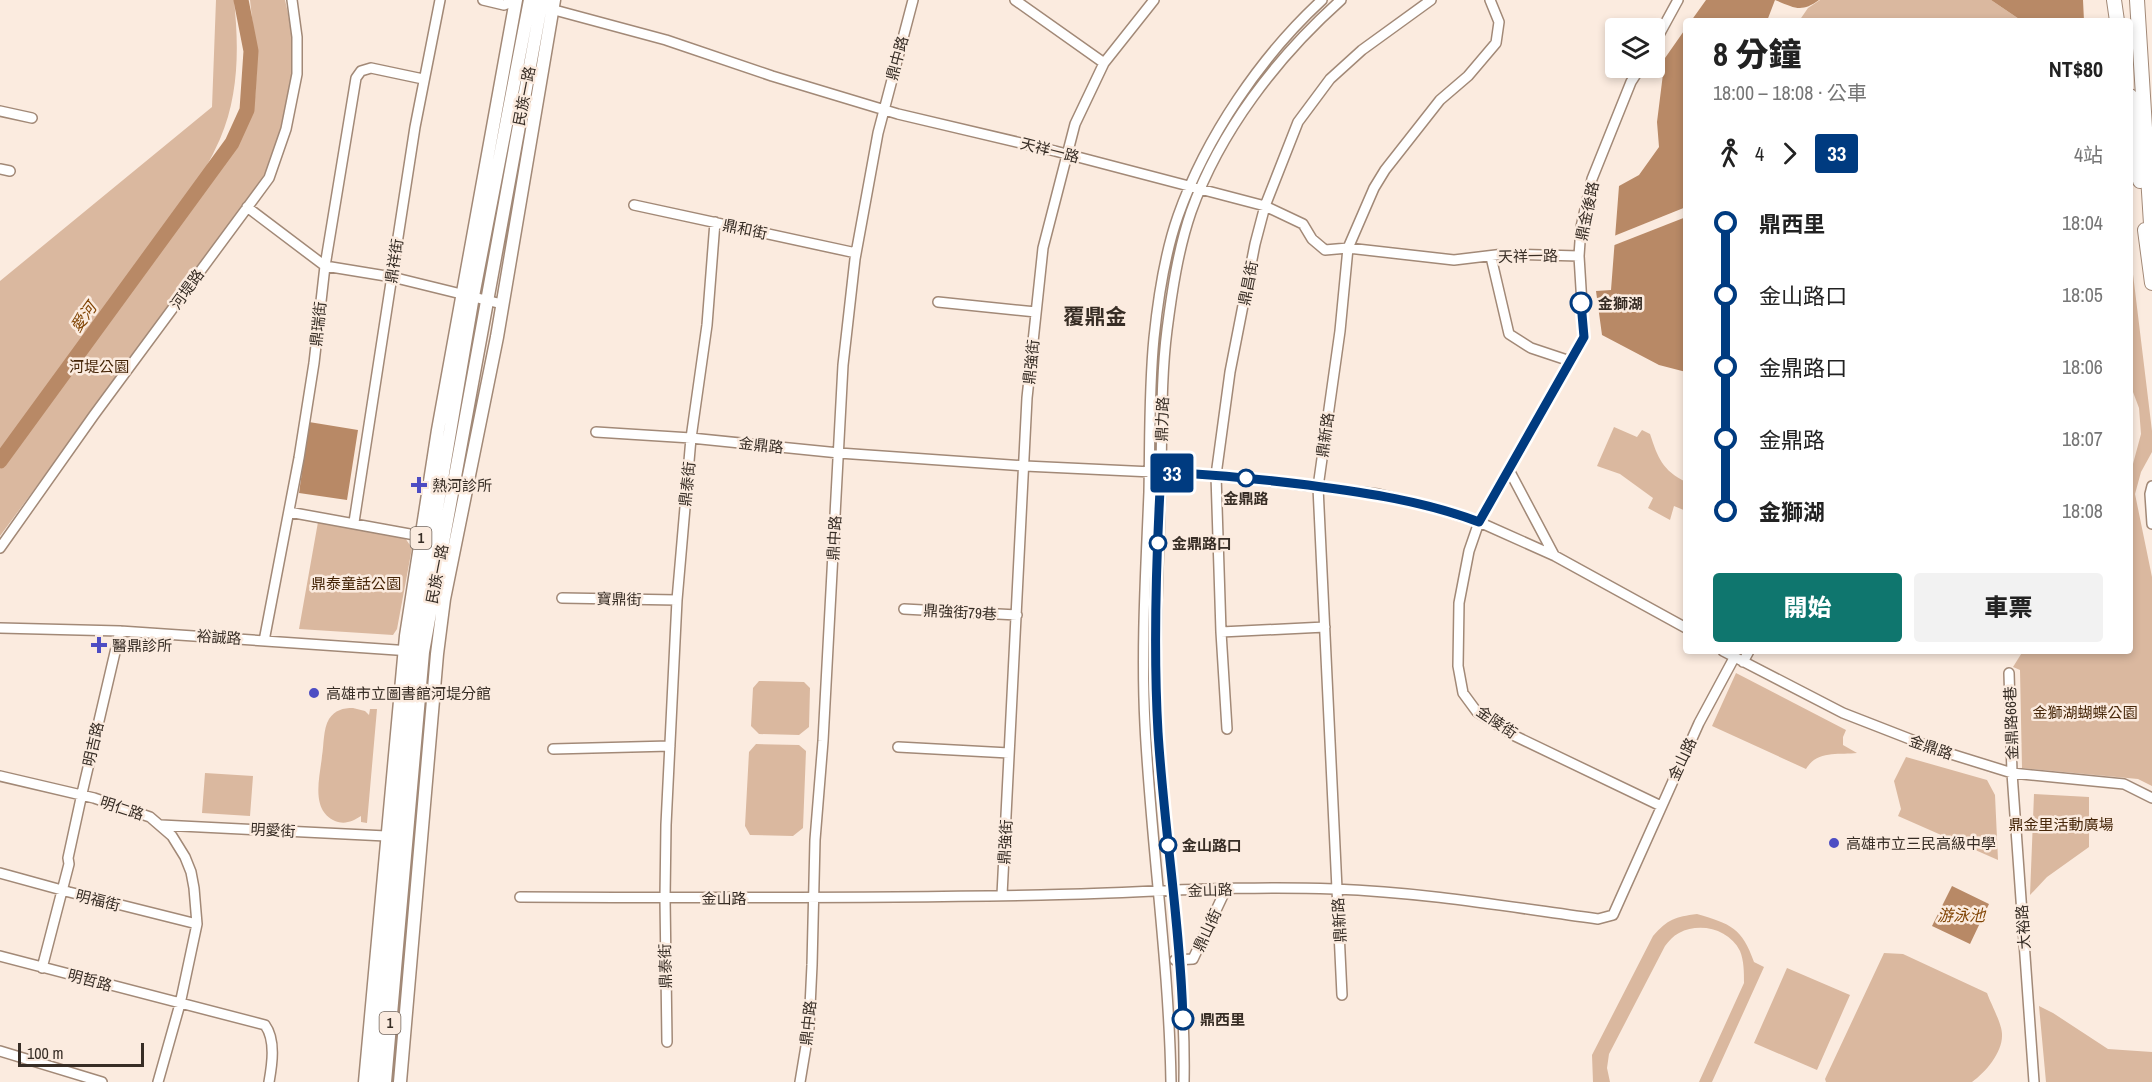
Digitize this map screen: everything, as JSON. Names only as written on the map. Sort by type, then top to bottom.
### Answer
[{"type":"highway","points":[[2114,0],[2117,18]]},
{"type":"highway","points":[[2137,0],[2152,240]]},
{"type":"highway","points":[[2133,122],[2152,283]]},
{"type":"main road","name":"民族一路","points":[[365,1082],[376,1064],[386,836],[414,651],[428,537],[516,0]]},
{"type":"main road","name":"民族一路","points":[[468,295],[541,3]]},
{"type":"main road","name":"民族一路","points":[[374,1082],[414,651],[488,300],[541,3]]},
{"type":"main road","name":"民族一路","points":[[400,1082],[437,654],[444,599],[502,304],[541,3]]},
{"type":"main road","name":"民族一路","points":[[376,1064],[385,1082]]},
{"type":"main road","points":[[376,1064],[401,1067]]},
{"type":"street","name":"河堤路","points":[[0,548],[98,410],[269,178],[286,129],[297,74],[292,0]]},
{"type":"street","name":"鼎祥街","points":[[354,522],[423,79],[440,0]]},
{"type":"street","name":"天祥一路","points":[[483,0],[504,5],[516,0],[541,3],[666,40],[883,110],[1067,154],[1265,206],[1303,224],[1312,239],[1325,250],[1348,248],[1454,260],[1504,254],[1579,256]]},
{"type":"street","name":"鼎中路","points":[[800,1082],[809,1028],[812,898],[843,365],[856,253],[883,110],[913,0]]},
{"type":"street","points":[[1015,0],[1104,63]]},
{"type":"street","name":"鼎強街","points":[[1002,895],[1027,398],[1043,248],[1075,124],[1104,63],[1154,0]]},
{"type":"street","name":"鼎力路","points":[[1159,891],[1147,758],[1144,681],[1144,573],[1151,378],[1156,325],[1177,219],[1189,187],[1225,120],[1246,87],[1285,39],[1322,0]]},
{"type":"street","name":"鼎力路","points":[[1173,891],[1160,762],[1156,681],[1156,573],[1163,379],[1167,331],[1179,259],[1191,213],[1201,190],[1226,139],[1251,99],[1300,41],[1341,0]]},
{"type":"street","name":"鼎昌街","points":[[1227,729],[1216,475],[1230,372],[1265,206],[1298,122],[1330,79],[1369,44],[1431,0]]},
{"type":"street","name":"鼎新路","points":[[1342,995],[1318,487],[1340,331],[1348,248],[1374,188],[1385,170],[1440,100],[1468,76],[1496,43],[1499,22],[1490,0]]},
{"type":"street","points":[[1665,24],[1678,0]]},
{"type":"street","name":"鼎瑞街","points":[[264,641],[314,363],[324,266],[356,78],[361,70],[371,68],[423,79]]},
{"type":"street","name":"鼎金後路","points":[[1509,470],[1584,337],[1579,256],[1581,227],[1592,179],[1634,78]]},
{"type":"street","points":[[0,111],[32,118]]},
{"type":"street","points":[[0,169],[10,171]]},
{"type":"street","name":"鼎和街","points":[[634,205],[856,253]]},
{"type":"street","points":[[247,207],[324,266],[392,277],[502,304]]},
{"type":"street","name":"鼎泰街","points":[[667,1042],[665,898],[677,600],[691,438],[707,325],[715,222]]},
{"type":"street","points":[[1491,257],[1509,334],[1531,348],[1570,361]]},
{"type":"street","points":[[938,302],[1036,312]]},
{"type":"street","name":"金鼎路","points":[[596,432],[691,438],[838,453],[1025,466],[1216,475],[1378,494],[1432,507],[1479,522],[1555,556],[1683,626]]},
{"type":"street","points":[[1509,470],[1555,556]]},
{"type":"street","name":"金陵街","points":[[1509,470],[1479,522],[1469,551],[1459,603],[1458,666],[1463,693],[1477,712],[1515,736],[1661,806]]},
{"type":"street","points":[[2151,490],[2152,524]]},
{"type":"street","points":[[289,512],[428,537]]},
{"type":"street","name":"寶鼎街","points":[[562,598],[677,600]]},
{"type":"street","name":"鼎強街79巷","points":[[904,609],[1017,615]]},
{"type":"street","points":[[1675,621],[1683,620]]},
{"type":"street","points":[[1221,632],[1325,627]]},
{"type":"street","name":"裕誠路","points":[[0,628],[120,631],[437,654]]},
{"type":"street","name":"明吉路","points":[[42,968],[64,862],[68,858],[120,631]]},
{"type":"street","name":"金鼎路","points":[[1728,654],[1856,719],[1938,750],[2012,773],[2124,784],[2152,798]]},
{"type":"street","name":"金山路","points":[[520,897],[812,898],[1272,887],[1337,889],[1492,904],[1598,919],[1612,915],[1699,723],[1738,660],[1745,654]]},
{"type":"street","name":"金鼎路66巷","points":[[2009,674],[2012,773]]},
{"type":"street","points":[[552,749],[670,746]]},
{"type":"street","points":[[898,747],[1009,753]]},
{"type":"street","name":"大裕路","points":[[2012,773],[2034,1082]]},
{"type":"street","name":"明仁路","points":[[0,776],[81,795],[138,812],[161,825],[179,846],[191,872],[197,924],[180,1004],[158,1082]]},
{"type":"street","name":"明愛街","points":[[161,825],[386,836]]},
{"type":"street","name":"明福街","points":[[0,873],[197,924]]},
{"type":"street","name":"鼎山街","points":[[1166,961],[1193,959],[1226,889]]},
{"type":"street","points":[[1159,891],[1166,961],[1171,1082]]},
{"type":"street","name":"鼎山街","points":[[1173,891],[1180,960],[1184,1082]]},
{"type":"street","name":"明哲路","points":[[0,956],[180,1004]]},
{"type":"street","points":[[180,1004],[265,1025],[270,1032],[271,1041],[269,1082]]},
{"type":"street","points":[[0,1051],[102,1082]]},
{"type":"green space","points":[[216,0],[234,0],[237,53],[231,105],[212,156],[172,220],[0,452],[0,281],[212,107]]},
{"type":"green space","name":"河堤公園","points":[[250,0],[285,0],[290,24],[292,67],[287,109],[267,173],[0,536],[0,469],[86,348],[236,147],[255,97],[257,62]]},
{"type":"green space","points":[[1820,0],[1991,0],[2018,18],[1801,18],[1808,8]]},
{"type":"green space","name":"金獅湖蝴蝶公園","points":[[2133,274],[2152,431],[2152,452],[2141,472],[2135,494],[2152,577],[2152,786],[2138,779],[2022,768],[2020,670],[2013,667],[2021,654],[2133,654],[2133,464],[2141,434],[2139,408],[2133,392]]},
{"type":"green space","points":[[1614,427],[1637,437],[1642,430],[1650,434],[1666,468],[1683,480],[1683,510],[1674,506],[1670,520],[1648,508],[1653,498],[1620,474],[1597,466]]},
{"type":"green space","name":"鼎泰童話公園","points":[[318,522],[405,538],[412,548],[397,629],[393,635],[299,629]]},
{"type":"green space","points":[[1736,673],[1846,730],[1843,745],[1857,753],[1822,756],[1806,769],[1712,726]]},
{"type":"green space","points":[[759,681],[804,682],[810,688],[809,727],[799,735],[759,734],[751,726],[753,688]]},
{"type":"green space","points":[[353,708],[365,711],[369,715],[370,709],[377,709],[367,823],[361,822],[361,816],[349,822],[335,821],[327,816],[319,801],[318,792],[327,723],[337,712]]},
{"type":"green space","points":[[756,744],[799,745],[806,751],[803,828],[793,836],[750,835],[745,826],[749,752]]},
{"type":"green space","points":[[1906,757],[1987,780],[1995,795],[1998,860],[1898,816],[1901,809],[1894,781]]},
{"type":"green space","points":[[205,773],[253,776],[250,816],[202,813]]},
{"type":"green space","name":"鼎金里活動廣場","points":[[2034,794],[2089,797],[2089,847],[2047,877],[2030,895]]},
{"type":"green space","points":[[1697,914],[1734,929],[1745,942],[1754,962],[1764,967],[1712,1082],[1699,1082],[1744,983],[1744,971],[1740,951],[1729,937],[1713,930],[1696,928],[1679,933],[1665,946],[1609,1054],[1607,1068],[1610,1082],[1593,1082],[1592,1055],[1653,936],[1672,920]]},
{"type":"green space","points":[[1884,953],[1903,954],[1987,993],[2000,1025],[2002,1041],[1993,1061],[1972,1082],[1826,1082],[1825,1079]]},
{"type":"green space","points":[[1787,968],[1850,995],[1817,1070],[1754,1043]]},
{"type":"green space","points":[[2039,1006],[2108,1049],[2152,1052],[2152,1082],[2046,1082]]},
{"type":"water","points":[[1706,0],[1775,0],[1768,18],[1693,18]]},
{"type":"water","points":[[1775,0],[1819,0],[1807,7],[1798,8]]},
{"type":"water","points":[[1991,0],[2083,0],[2084,18],[2018,18]]},
{"type":"water","name":"金獅湖","points":[[1683,32],[1683,371],[1659,365],[1602,335],[1596,291],[1611,290],[1619,186],[1639,175],[1659,147],[1657,122],[1662,78],[1665,78],[1665,58]]},
{"type":"water","points":[[309,422],[358,430],[347,500],[299,493]]},
{"type":"water","name":"游泳池","points":[[1952,886],[1989,904],[1970,944],[1932,926]]},
{"type":"pier","points":[[1683,208],[1683,218],[1612,246],[1614,236]]},
{"type":"waterway","name":"愛河","points":[[0,461],[232,143],[247,110],[251,51],[241,0]]},
{"type":"bus line","name":"33","points":[[1183,1019],[1180,960],[1160,762],[1156,681],[1156,573],[1161,472],[1216,475],[1378,494],[1432,507],[1479,522],[1584,337],[1581,303]]},
{"type":"place","name":"金獅湖","points":[[1581,303]]},
{"type":"place","name":"金鼎路","points":[[1246,478]]},
{"type":"place","name":"熱河診所","points":[[419,485]]},
{"type":"place","name":"金鼎路口","points":[[1158,543]]},
{"type":"place","name":"醫鼎診所","points":[[99,645]]},
{"type":"place","name":"高雄市立圖書館河堤分館","points":[[314,693]]},
{"type":"place","name":"高雄市立三民高級中學","points":[[1834,843]]},
{"type":"place","name":"金山路口","points":[[1168,845]]},
{"type":"place","name":"鼎西里","points":[[1183,1019]]},
{"type":"district","name":"覆鼎金","points":[[1095,316]]}]
